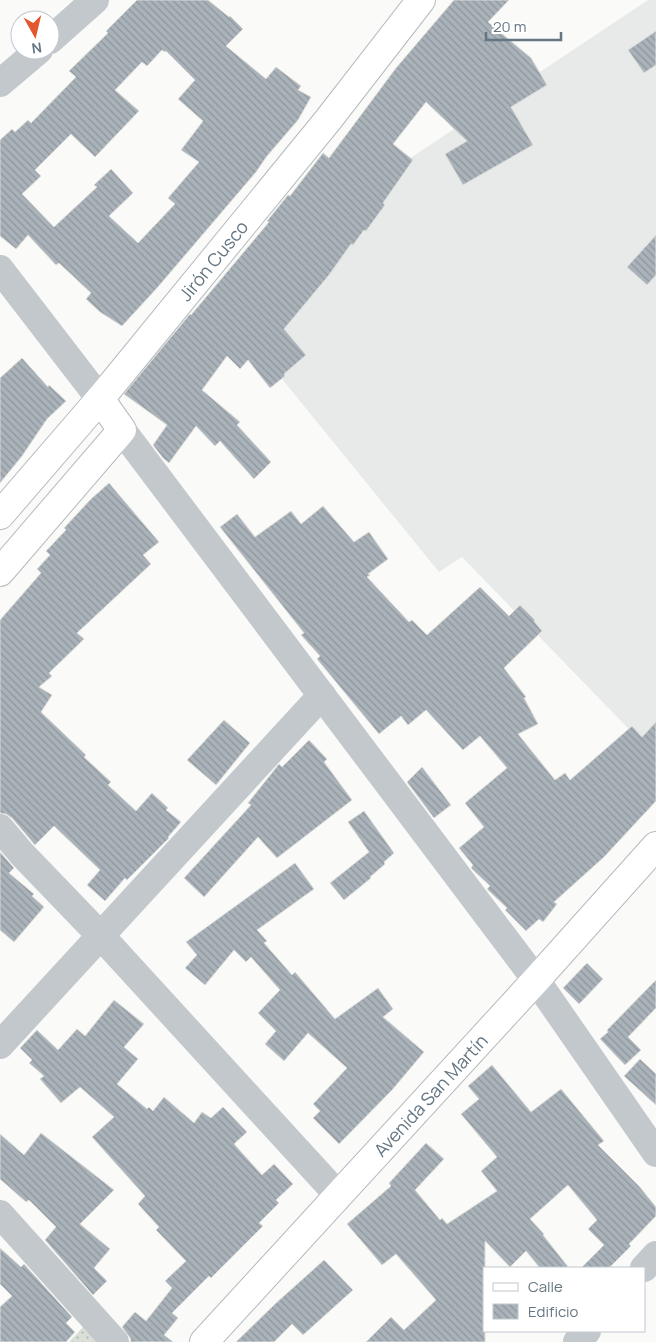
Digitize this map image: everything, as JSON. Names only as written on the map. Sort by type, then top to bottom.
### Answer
[{"type":"main road","name":"Jirón Cusco","points":[[0,515],[100,399],[328,120],[421,0]]},
{"type":"main road","points":[[0,572],[122,430],[100,399]]},
{"type":"main road","name":"Avenida San Martín","points":[[204,1342],[536,980],[656,846]]},
{"type":"street","points":[[60,31],[95,0]]},
{"type":"street","points":[[0,83],[26,60]]},
{"type":"street","points":[[0,268],[100,399]]},
{"type":"street","points":[[122,430],[536,980],[656,1153]]},
{"type":"street","points":[[0,1045],[322,695]]},
{"type":"street","points":[[0,828],[338,1195]]},
{"type":"street","points":[[0,1214],[115,1342]]},
{"type":"street","points":[[645,1267],[656,1255]]},
{"type":"street","points":[[576,1342],[586,1332]]},
{"type":"shaded area","points":[[648,0],[656,0],[656,757],[462,557],[439,572],[252,342],[409,159]]},
{"type":"shaded area","points":[[84,1326],[100,1342],[69,1342]]},
{"type":"building","points":[[137,0],[208,0],[230,16],[243,29],[226,46],[266,79],[276,67],[301,86],[298,90],[311,97],[298,120],[256,172],[122,326],[100,312],[86,299],[91,293],[59,263],[56,265],[28,235],[16,249],[0,236],[0,140],[12,129],[15,132],[28,120],[31,123],[76,77],[69,71],[108,33],[106,31]],"holes":[[[162,50],[195,80],[178,99],[203,121],[181,150],[199,162],[168,198],[175,204],[138,243],[109,216],[133,193],[111,169],[94,185],[97,187],[54,227],[22,194],[41,176],[35,170],[71,134],[95,157],[139,111],[115,90],[142,62],[147,66]]]},
{"type":"building","points":[[454,0],[509,0],[488,22],[531,58],[547,85],[511,107],[533,145],[463,185],[445,154],[467,141],[426,102],[393,144],[413,160],[383,203],[385,205],[366,231],[364,230],[353,245],[351,244],[329,275],[284,329],[306,355],[270,388],[248,360],[240,369],[227,356],[202,390],[240,422],[237,425],[271,462],[254,479],[220,441],[215,446],[196,426],[169,463],[153,445],[167,425],[124,394],[269,222],[267,221],[288,195],[290,196],[323,153],[329,158],[396,68]]},
{"type":"building","points":[[656,31],[656,65],[644,73],[628,50]]},
{"type":"building","points":[[656,235],[656,275],[647,285],[627,267]]},
{"type":"building","points":[[22,358],[48,387],[49,385],[66,401],[47,419],[22,456],[0,483],[0,378]]},
{"type":"building","points":[[109,483],[159,542],[143,555],[151,564],[77,633],[84,639],[49,673],[52,676],[39,687],[52,695],[41,712],[86,755],[84,757],[111,782],[108,785],[136,811],[152,793],[168,808],[166,810],[181,822],[169,838],[127,880],[125,878],[105,901],[87,885],[100,870],[54,826],[35,845],[12,818],[0,813],[0,620],[41,573],[37,569],[50,555],[46,551],[66,530],[64,528]]},
{"type":"building","points":[[323,506],[354,542],[369,532],[388,559],[368,574],[370,575],[367,577],[409,622],[412,620],[427,635],[480,587],[509,616],[520,605],[535,620],[542,631],[504,668],[526,697],[524,698],[538,724],[518,734],[555,780],[565,773],[570,780],[632,726],[642,737],[656,722],[656,801],[604,857],[554,902],[557,904],[543,922],[539,919],[526,931],[505,910],[507,908],[487,889],[490,886],[471,868],[473,865],[459,848],[484,827],[465,803],[507,768],[480,736],[463,750],[426,710],[408,725],[401,716],[379,734],[317,659],[320,656],[301,635],[304,633],[220,527],[237,514],[255,537],[291,511],[301,524]]},
{"type":"building","points":[[224,720],[250,743],[216,785],[187,760]]},
{"type":"building","points":[[309,740],[327,759],[324,762],[352,800],[277,858],[258,837],[204,897],[184,878],[251,805],[248,803],[279,764],[282,767]]},
{"type":"building","points":[[422,767],[451,805],[434,818],[407,782]]},
{"type":"building","points":[[364,811],[394,853],[371,878],[344,900],[330,883],[369,852],[348,822]]},
{"type":"building","points":[[0,852],[14,868],[9,873],[34,894],[32,896],[44,907],[14,942],[0,930]]},
{"type":"building","points":[[295,863],[314,889],[257,930],[267,941],[264,943],[292,975],[295,972],[335,1019],[378,988],[393,1009],[383,1017],[424,1052],[392,1090],[339,1144],[313,1118],[320,1111],[313,1104],[347,1068],[308,1033],[284,1061],[265,1044],[276,1031],[258,1013],[280,990],[251,957],[246,962],[234,950],[205,985],[185,968],[197,955],[186,942]]},
{"type":"building","points":[[587,963],[603,979],[579,1004],[563,988]]},
{"type":"building","points":[[656,980],[656,1008],[628,1037],[641,1050],[625,1065],[600,1039]]},
{"type":"building","points":[[114,1000],[144,1024],[124,1047],[138,1059],[117,1084],[147,1109],[149,1107],[153,1111],[164,1097],[194,1123],[202,1112],[211,1118],[223,1107],[247,1132],[234,1144],[262,1175],[274,1164],[293,1184],[276,1200],[279,1203],[259,1223],[263,1226],[211,1278],[209,1276],[172,1313],[178,1318],[164,1335],[173,1342],[130,1342],[131,1339],[122,1327],[135,1312],[146,1321],[172,1288],[165,1281],[186,1261],[156,1230],[159,1227],[138,1204],[145,1196],[92,1137],[114,1117],[80,1087],[61,1103],[40,1079],[44,1076],[29,1063],[32,1060],[20,1048],[37,1030],[58,1050],[77,1029],[85,1036]]},
{"type":"building","points":[[640,1059],[656,1074],[656,1105],[624,1076]]},
{"type":"building","points":[[492,1065],[531,1112],[561,1089],[604,1141],[598,1145],[639,1186],[656,1207],[656,1216],[629,1244],[631,1246],[610,1267],[582,1267],[604,1245],[588,1229],[597,1220],[568,1185],[530,1219],[544,1234],[568,1267],[539,1267],[526,1251],[510,1267],[485,1241],[483,1332],[485,1332],[485,1342],[366,1342],[391,1317],[404,1330],[436,1300],[396,1254],[382,1265],[347,1224],[391,1186],[389,1183],[426,1143],[444,1159],[415,1190],[440,1220],[442,1218],[447,1224],[497,1191],[481,1171],[497,1157],[461,1114],[479,1099],[468,1086]]},
{"type":"building","points":[[41,1133],[114,1190],[80,1224],[110,1249],[94,1268],[107,1281],[93,1295],[45,1240],[56,1227],[29,1200],[26,1202],[0,1179],[0,1134],[24,1155]]},
{"type":"building","points":[[0,1248],[21,1267],[24,1264],[72,1317],[66,1323],[75,1332],[66,1342],[0,1342],[0,1307],[12,1296],[0,1284]]},
{"type":"building","points":[[324,1260],[353,1290],[303,1335],[292,1324],[274,1342],[236,1342],[275,1304]]}]
